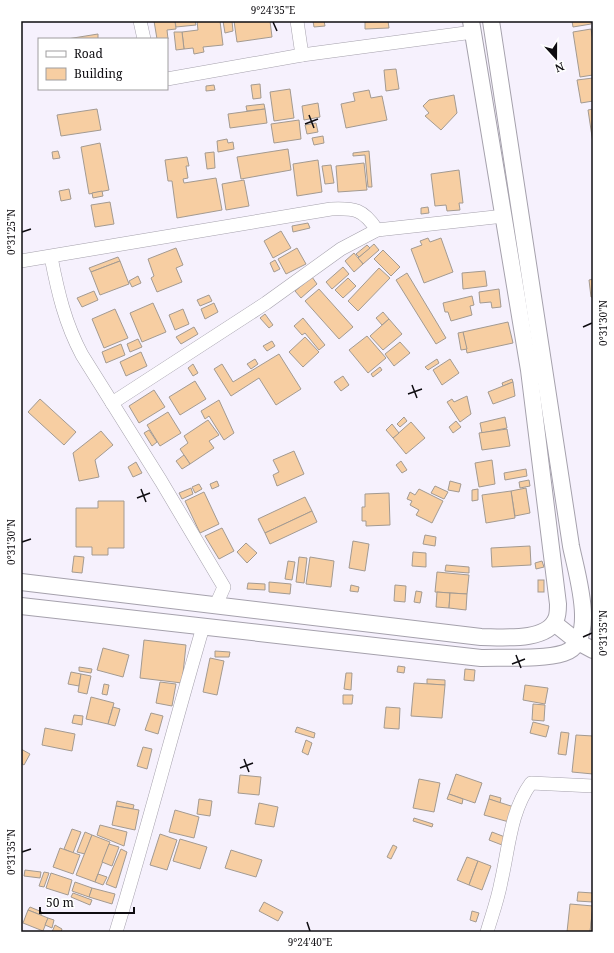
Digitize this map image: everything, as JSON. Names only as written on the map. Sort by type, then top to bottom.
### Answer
[{"type":"street","points":[[140,21],[144,38]]},
{"type":"street","points":[[297,21],[302,55]]},
{"type":"street","points":[[21,606],[481,658],[552,655],[565,653],[578,642],[583,628],[583,615],[571,546],[491,21]]},
{"type":"street","points":[[21,582],[481,637],[528,637],[544,630],[554,623],[557,618],[558,604],[529,370],[472,27],[168,79]]},
{"type":"street","points":[[21,261],[331,209],[352,208],[365,214],[377,230]]},
{"type":"street","points":[[112,403],[266,303],[341,249],[377,230],[504,216]]},
{"type":"street","points":[[51,257],[59,300],[72,336],[224,587],[216,605]]},
{"type":"street","points":[[554,623],[578,642],[593,650]]},
{"type":"street","points":[[116,932],[136,869],[166,755],[203,627]]},
{"type":"street","points":[[487,932],[501,884],[513,819],[526,790],[531,783],[593,786]]},
{"type":"building","points":[[154,21],[175,21],[176,29],[167,30],[168,38],[157,38]]},
{"type":"building","points":[[175,21],[195,21],[196,25],[176,27]]},
{"type":"building","points":[[197,21],[220,21],[223,45],[203,47],[204,52],[194,54],[193,48],[184,49],[182,32],[198,30]]},
{"type":"building","points":[[223,21],[232,21],[233,31],[225,33]]},
{"type":"building","points":[[234,21],[270,21],[272,37],[237,42]]},
{"type":"building","points":[[313,21],[324,21],[325,26],[314,27]]},
{"type":"building","points":[[388,21],[389,28],[365,29],[365,22]]},
{"type":"building","points":[[572,21],[591,21],[591,24],[573,27]]},
{"type":"building","points":[[591,29],[593,41],[593,75],[580,77],[573,32]]},
{"type":"building","points":[[174,32],[182,32],[184,49],[176,50]]},
{"type":"building","points":[[98,34],[98,38],[73,38]]},
{"type":"building","points":[[396,69],[399,89],[386,91],[384,70]]},
{"type":"building","points":[[593,78],[593,101],[581,103],[577,80]]},
{"type":"building","points":[[260,84],[261,98],[253,99],[251,85]]},
{"type":"building","points":[[214,85],[215,90],[206,91],[206,86]]},
{"type":"building","points":[[290,89],[294,118],[274,121],[270,92]]},
{"type":"building","points":[[369,90],[371,98],[382,96],[387,120],[346,128],[341,104],[355,101],[353,93]]},
{"type":"building","points":[[454,95],[457,113],[441,130],[425,116],[429,113],[423,106],[429,100]]},
{"type":"building","points":[[318,103],[320,117],[304,120],[302,106]]},
{"type":"building","points":[[264,104],[265,109],[247,111],[246,106]]},
{"type":"building","points":[[97,109],[101,130],[61,136],[57,115]]},
{"type":"building","points":[[265,109],[267,123],[230,128],[228,114]]},
{"type":"building","points":[[593,109],[593,143],[588,110]]},
{"type":"building","points":[[299,120],[301,139],[274,143],[271,124]]},
{"type":"building","points":[[316,123],[318,132],[307,134],[305,125]]},
{"type":"building","points":[[323,136],[324,143],[314,145],[312,138]]},
{"type":"building","points":[[227,139],[228,143],[233,142],[234,149],[218,152],[217,141]]},
{"type":"building","points":[[100,143],[109,190],[89,194],[81,147]]},
{"type":"building","points":[[288,149],[291,170],[241,179],[237,157]]},
{"type":"building","points":[[58,151],[60,158],[53,159],[52,152]]},
{"type":"building","points":[[369,151],[372,187],[368,187],[365,155],[353,156],[353,153]]},
{"type":"building","points":[[214,152],[215,168],[207,169],[205,153]]},
{"type":"building","points":[[187,157],[189,166],[186,166],[188,178],[183,179],[184,183],[216,178],[222,210],[177,218],[172,181],[168,181],[165,160]]},
{"type":"building","points":[[318,160],[322,192],[297,196],[293,164]]},
{"type":"building","points":[[364,163],[367,190],[338,192],[336,166]]},
{"type":"building","points":[[331,165],[334,183],[325,184],[322,166]]},
{"type":"building","points":[[459,170],[463,203],[459,203],[460,210],[447,211],[446,205],[435,206],[431,174]]},
{"type":"building","points":[[244,180],[249,206],[226,210],[222,184]]},
{"type":"building","points":[[69,189],[71,199],[61,201],[59,191]]},
{"type":"building","points":[[102,191],[103,196],[93,198],[92,193]]},
{"type":"building","points":[[110,202],[114,224],[95,227],[91,205]]},
{"type":"building","points":[[428,207],[429,213],[421,214],[421,208]]},
{"type":"building","points":[[308,223],[310,228],[293,232],[292,226]]},
{"type":"building","points":[[281,231],[291,248],[273,258],[264,241]]},
{"type":"building","points":[[428,238],[430,242],[441,238],[453,272],[424,283],[411,249],[422,245],[420,241]]},
{"type":"building","points":[[374,244],[379,250],[363,264],[358,258]]},
{"type":"building","points":[[367,245],[370,248],[359,257],[356,254]]},
{"type":"building","points":[[176,248],[183,265],[176,268],[182,282],[157,292],[151,278],[154,276],[148,259]]},
{"type":"building","points":[[297,248],[306,264],[286,274],[278,259]]},
{"type":"building","points":[[383,250],[400,267],[391,276],[374,259]]},
{"type":"building","points":[[354,253],[363,264],[354,272],[345,261]]},
{"type":"building","points":[[118,257],[120,261],[91,272],[89,268]]},
{"type":"building","points":[[275,260],[280,269],[274,272],[270,263]]},
{"type":"building","points":[[120,261],[129,284],[100,295],[91,272]]},
{"type":"building","points":[[343,267],[349,274],[332,289],[326,282]]},
{"type":"building","points":[[379,268],[390,278],[358,311],[348,301]]},
{"type":"building","points":[[485,271],[487,286],[463,289],[462,273]]},
{"type":"building","points":[[407,273],[446,338],[436,344],[396,280]]},
{"type":"building","points":[[138,276],[141,283],[132,287],[129,281]]},
{"type":"building","points":[[312,277],[317,284],[301,298],[295,291]]},
{"type":"building","points":[[348,278],[356,286],[343,298],[335,290]]},
{"type":"building","points":[[593,279],[593,297],[591,297],[589,280]]},
{"type":"building","points":[[319,289],[353,327],[339,339],[305,301]]},
{"type":"building","points":[[499,289],[501,307],[492,308],[491,302],[480,303],[479,292]]},
{"type":"building","points":[[94,291],[98,300],[82,307],[77,298]]},
{"type":"building","points":[[209,295],[212,301],[200,306],[197,300]]},
{"type":"building","points":[[472,296],[474,305],[470,306],[472,315],[451,321],[448,312],[445,312],[443,303]]},
{"type":"building","points":[[153,303],[166,332],[142,342],[130,313]]},
{"type":"building","points":[[214,303],[218,312],[205,319],[201,309]]},
{"type":"building","points":[[115,309],[128,338],[104,348],[92,319]]},
{"type":"building","points":[[183,309],[189,324],[175,330],[169,315]]},
{"type":"building","points":[[383,312],[389,319],[382,325],[376,318]]},
{"type":"building","points":[[265,314],[273,325],[269,328],[260,318]]},
{"type":"building","points":[[303,318],[325,345],[319,350],[305,333],[302,335],[294,326]]},
{"type":"building","points":[[389,319],[402,334],[383,350],[370,336]]},
{"type":"building","points":[[508,322],[513,343],[467,353],[463,332]]},
{"type":"building","points":[[194,327],[198,334],[181,344],[176,337]]},
{"type":"building","points":[[463,332],[467,349],[461,350],[458,333]]},
{"type":"building","points":[[367,336],[386,358],[368,373],[349,350]]},
{"type":"building","points":[[305,337],[319,352],[303,367],[289,352]]},
{"type":"building","points":[[138,339],[142,347],[130,352],[127,344]]},
{"type":"building","points":[[272,341],[275,346],[267,351],[263,346]]},
{"type":"building","points":[[400,342],[410,353],[394,366],[385,354]]},
{"type":"building","points":[[121,344],[125,355],[106,363],[102,352]]},
{"type":"building","points":[[141,352],[147,366],[126,376],[120,362]]},
{"type":"building","points":[[279,354],[301,389],[276,405],[259,378],[231,396],[214,369],[222,364],[233,382]]},
{"type":"building","points":[[255,359],[258,364],[251,369],[247,364]]},
{"type":"building","points":[[437,359],[439,363],[428,370],[425,367]]},
{"type":"building","points":[[450,359],[459,373],[442,385],[433,370]]},
{"type":"building","points":[[193,364],[198,373],[193,376],[188,368]]},
{"type":"building","points":[[380,367],[382,370],[373,377],[371,374]]},
{"type":"building","points":[[343,376],[349,385],[341,391],[334,382]]},
{"type":"building","points":[[512,379],[513,382],[503,386],[502,383]]},
{"type":"building","points":[[195,381],[206,399],[180,415],[169,397]]},
{"type":"building","points":[[513,382],[515,396],[493,404],[488,392]]},
{"type":"building","points":[[154,390],[165,407],[139,423],[129,406]]},
{"type":"building","points":[[467,396],[471,414],[460,422],[447,402],[452,399],[454,402]]},
{"type":"building","points":[[40,399],[76,432],[64,445],[28,412]]},
{"type":"building","points":[[219,400],[234,433],[224,440],[209,416],[205,419],[201,411]]},
{"type":"building","points":[[168,412],[181,433],[160,446],[147,425]]},
{"type":"building","points":[[404,417],[407,421],[400,427],[397,424]]},
{"type":"building","points":[[505,417],[507,428],[482,433],[480,423]]},
{"type":"building","points":[[208,420],[219,435],[209,441],[214,448],[190,464],[180,449],[188,443],[184,436]]},
{"type":"building","points":[[456,421],[461,427],[453,433],[449,427]]},
{"type":"building","points":[[411,422],[425,438],[406,454],[393,438]]},
{"type":"building","points":[[392,424],[399,433],[393,438],[386,430]]},
{"type":"building","points":[[507,429],[510,446],[482,450],[479,433]]},
{"type":"building","points":[[149,430],[157,442],[152,446],[144,433]]},
{"type":"building","points":[[101,431],[113,445],[95,460],[99,477],[79,481],[73,453]]},
{"type":"building","points":[[294,451],[304,474],[277,486],[273,475],[279,472],[273,460]]},
{"type":"building","points":[[184,455],[190,464],[182,469],[176,461]]},
{"type":"building","points":[[492,460],[495,484],[479,487],[475,463]]},
{"type":"building","points":[[401,461],[407,470],[402,473],[396,465]]},
{"type":"building","points":[[136,462],[142,473],[133,477],[128,467]]},
{"type":"building","points":[[526,469],[527,476],[505,480],[504,473]]},
{"type":"building","points":[[529,480],[530,486],[520,488],[519,482]]},
{"type":"building","points":[[217,481],[219,486],[212,489],[210,484]]},
{"type":"building","points":[[450,481],[461,484],[459,492],[448,490]]},
{"type":"building","points":[[199,484],[202,489],[195,493],[192,487]]},
{"type":"building","points":[[435,486],[448,492],[444,499],[431,493]]},
{"type":"building","points":[[191,488],[193,494],[182,499],[179,493]]},
{"type":"building","points":[[526,488],[530,513],[515,516],[511,491]]},
{"type":"building","points":[[419,489],[443,501],[432,523],[416,515],[419,510],[410,505],[412,501],[407,499],[410,492],[415,495]]},
{"type":"building","points":[[478,489],[478,500],[472,501],[472,490]]},
{"type":"building","points":[[511,491],[515,518],[486,523],[482,495]]},
{"type":"building","points":[[204,492],[219,524],[200,533],[185,501]]},
{"type":"building","points":[[389,493],[390,525],[366,526],[366,521],[362,521],[362,507],[365,507],[365,494]]},
{"type":"building","points":[[305,497],[312,511],[265,533],[258,519]]},
{"type":"building","points":[[98,501],[124,501],[124,548],[108,548],[108,555],[92,555],[92,547],[76,547],[76,508],[98,508]]},
{"type":"building","points":[[312,511],[317,522],[270,544],[265,533]]},
{"type":"building","points":[[222,528],[234,551],[219,559],[205,536]]},
{"type":"building","points":[[425,535],[436,537],[435,546],[423,544]]},
{"type":"building","points":[[353,541],[369,544],[365,571],[349,568]]},
{"type":"building","points":[[246,543],[257,553],[247,563],[237,552]]},
{"type":"building","points":[[530,546],[531,565],[492,567],[491,548]]},
{"type":"building","points":[[413,552],[426,553],[426,567],[412,566]]},
{"type":"building","points":[[74,556],[84,557],[82,573],[72,572]]},
{"type":"building","points":[[299,557],[307,558],[304,583],[296,582]]},
{"type":"building","points":[[310,557],[334,561],[331,587],[306,584]]},
{"type":"building","points":[[288,561],[295,562],[292,580],[285,579]]},
{"type":"building","points":[[542,561],[544,567],[536,569],[535,563]]},
{"type":"building","points":[[446,565],[469,567],[469,573],[445,571]]},
{"type":"building","points":[[437,572],[469,575],[467,594],[435,592]]},
{"type":"building","points":[[538,580],[544,580],[544,592],[538,592]]},
{"type":"building","points":[[269,582],[291,584],[290,594],[269,592]]},
{"type":"building","points":[[248,583],[265,584],[265,590],[247,589]]},
{"type":"building","points":[[351,585],[359,587],[358,592],[350,591]]},
{"type":"building","points":[[395,585],[406,586],[405,602],[394,601]]},
{"type":"building","points":[[416,591],[422,592],[420,603],[414,602]]},
{"type":"building","points":[[437,592],[450,593],[449,608],[436,607]]},
{"type":"building","points":[[450,593],[467,594],[466,610],[449,608]]},
{"type":"building","points":[[144,640],[186,645],[182,683],[140,678]]},
{"type":"building","points":[[103,648],[129,655],[123,677],[97,670]]},
{"type":"building","points":[[215,651],[230,652],[229,657],[215,657]]},
{"type":"building","points":[[210,658],[224,661],[217,695],[203,692]]},
{"type":"building","points":[[398,666],[405,667],[404,673],[397,672]]},
{"type":"building","points":[[79,667],[92,669],[91,673],[79,671]]},
{"type":"building","points":[[465,669],[475,670],[474,681],[464,680]]},
{"type":"building","points":[[71,672],[81,674],[79,686],[68,684]]},
{"type":"building","points":[[346,673],[352,673],[351,690],[344,689]]},
{"type":"building","points":[[81,674],[91,676],[87,694],[78,692]]},
{"type":"building","points":[[427,679],[445,680],[445,685],[427,684]]},
{"type":"building","points":[[160,682],[176,684],[172,706],[156,703]]},
{"type":"building","points":[[414,683],[445,685],[442,718],[411,716]]},
{"type":"building","points":[[104,684],[109,685],[107,695],[102,694]]},
{"type":"building","points":[[525,685],[548,688],[545,704],[523,700]]},
{"type":"building","points":[[343,695],[353,695],[352,704],[343,704]]},
{"type":"building","points":[[91,697],[114,703],[108,724],[86,719]]},
{"type":"building","points":[[533,704],[545,705],[544,721],[532,720]]},
{"type":"building","points":[[113,707],[120,709],[115,726],[108,724]]},
{"type":"building","points":[[386,707],[400,708],[399,729],[384,728]]},
{"type":"building","points":[[151,713],[163,716],[158,734],[145,730]]},
{"type":"building","points":[[74,715],[83,716],[82,725],[72,723]]},
{"type":"building","points":[[533,722],[549,726],[546,737],[530,733]]},
{"type":"building","points":[[297,727],[315,733],[314,738],[295,732]]},
{"type":"building","points":[[45,728],[75,734],[72,751],[42,745]]},
{"type":"building","points":[[561,732],[569,733],[566,755],[558,754]]},
{"type":"building","points":[[576,735],[593,736],[593,774],[572,772]]},
{"type":"building","points":[[306,740],[312,743],[308,755],[302,752]]},
{"type":"building","points":[[143,747],[152,749],[147,769],[137,766]]},
{"type":"building","points":[[21,749],[30,754],[24,765],[21,763]]},
{"type":"building","points":[[456,774],[482,783],[475,803],[449,794]]},
{"type":"building","points":[[240,775],[261,777],[259,795],[238,793]]},
{"type":"building","points":[[419,779],[440,783],[434,812],[413,808]]},
{"type":"building","points":[[449,794],[463,799],[462,804],[447,799]]},
{"type":"building","points":[[490,795],[501,798],[500,803],[489,799]]},
{"type":"building","points":[[199,799],[212,801],[210,816],[197,814]]},
{"type":"building","points":[[489,799],[514,807],[509,822],[484,815]]},
{"type":"building","points":[[117,801],[134,805],[133,809],[116,806]]},
{"type":"building","points":[[259,803],[278,807],[274,827],[255,824]]},
{"type":"building","points":[[116,806],[139,810],[135,830],[112,825]]},
{"type":"building","points":[[175,810],[199,817],[194,838],[169,832]]},
{"type":"building","points":[[414,818],[433,824],[432,827],[413,821]]},
{"type":"building","points":[[100,825],[127,832],[124,846],[97,835]]},
{"type":"building","points":[[72,829],[81,832],[73,853],[64,849]]},
{"type":"building","points":[[85,832],[92,835],[85,854],[77,852]]},
{"type":"building","points":[[492,832],[505,837],[502,845],[489,840]]},
{"type":"building","points":[[160,834],[177,840],[167,870],[150,865]]},
{"type":"building","points":[[92,835],[110,842],[95,882],[76,875]]},
{"type":"building","points":[[180,839],[207,847],[200,869],[173,861]]},
{"type":"building","points":[[109,844],[119,847],[112,866],[102,862]]},
{"type":"building","points":[[393,845],[397,847],[391,859],[387,857]]},
{"type":"building","points":[[60,848],[80,855],[73,874],[53,867]]},
{"type":"building","points":[[121,849],[127,852],[116,888],[106,884]]},
{"type":"building","points":[[231,850],[262,860],[256,877],[225,868]]},
{"type":"building","points":[[467,857],[478,861],[469,885],[457,880]]},
{"type":"building","points":[[478,861],[491,866],[482,890],[469,885]]},
{"type":"building","points":[[25,870],[41,872],[40,878],[24,876]]},
{"type":"building","points":[[44,872],[49,873],[44,887],[39,886]]},
{"type":"building","points":[[51,873],[72,880],[68,895],[46,888]]},
{"type":"building","points":[[98,874],[107,877],[103,885],[95,882]]},
{"type":"building","points":[[75,882],[92,888],[89,897],[72,891]]},
{"type":"building","points":[[92,888],[115,894],[112,904],[89,897]]},
{"type":"building","points":[[578,892],[593,893],[593,902],[577,901]]},
{"type":"building","points":[[73,893],[92,900],[90,905],[71,897]]},
{"type":"building","points":[[264,902],[283,912],[278,921],[259,911]]},
{"type":"building","points":[[570,904],[593,906],[590,932],[567,932]]},
{"type":"building","points":[[593,906],[593,932],[590,932]]},
{"type":"building","points":[[30,907],[42,912],[41,915],[28,910]]},
{"type":"building","points":[[28,910],[48,918],[43,931],[23,923]]},
{"type":"building","points":[[472,911],[479,913],[476,922],[470,920]]},
{"type":"building","points":[[48,918],[54,920],[52,928],[45,925]]},
{"type":"building","points":[[55,925],[62,929],[61,932],[52,932]]}]
